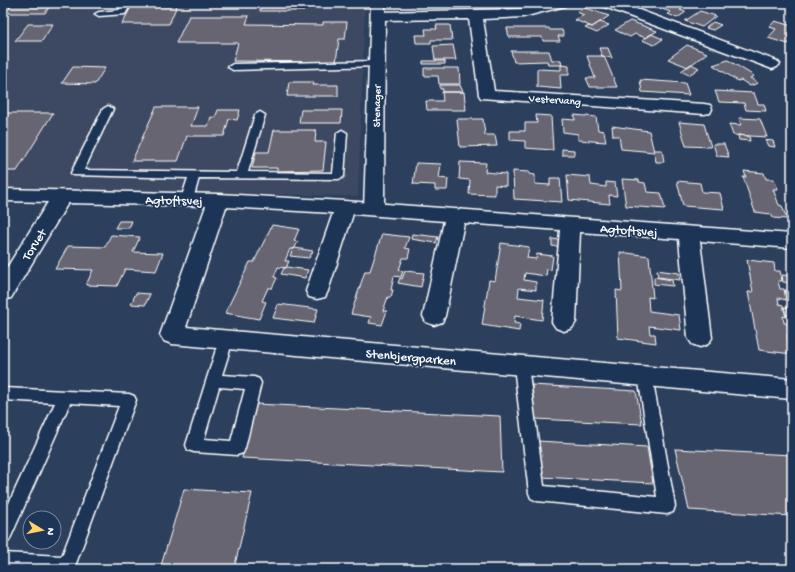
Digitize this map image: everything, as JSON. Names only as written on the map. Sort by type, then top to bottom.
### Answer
[{"type":"street","points":[[378,9],[474,15],[523,13],[560,3]]},
{"type":"street","points":[[607,3],[772,64]]},
{"type":"street","name":"Stenager","points":[[374,209],[378,9]]},
{"type":"street","name":"Vestervang","points":[[474,15],[487,95],[704,109]]},
{"type":"street","name":"Agtoftsvej","points":[[3,195],[218,200],[345,207],[792,241]]},
{"type":"street","name":"Torvet","points":[[3,292],[62,196]]},
{"type":"street","name":"Stenbjergparken","points":[[218,200],[172,335],[792,389]]},
{"type":"street","points":[[317,291],[345,207]]},
{"type":"street","points":[[434,316],[455,216]]},
{"type":"street","points":[[564,322],[570,225]]},
{"type":"street","points":[[689,234],[700,338]]},
{"type":"lane","points":[[99,14],[122,12],[128,3]]},
{"type":"lane","points":[[233,67],[377,64]]},
{"type":"lane","points":[[108,109],[77,173],[338,176],[342,133]]},
{"type":"lane","points":[[242,175],[260,115]]},
{"type":"lane","points":[[187,199],[195,175]]},
{"type":"lane","points":[[214,380],[254,383],[237,448],[194,445],[226,340]]},
{"type":"lane","points":[[521,366],[537,493],[667,506],[645,376]]},
{"type":"lane","points":[[3,562],[66,565],[129,400],[4,396]]},
{"type":"lane","points":[[3,535],[66,397]]},
{"type":"shaded area","points":[[3,3],[365,3],[358,196],[3,189]]},
{"type":"building","points":[[13,3],[52,3],[45,13],[5,13]]},
{"type":"building","points":[[133,3],[178,3],[169,24],[122,24]]},
{"type":"building","points":[[262,3],[318,3],[318,7],[304,7],[304,11],[260,11]]},
{"type":"building","points":[[410,3],[428,3],[428,5],[410,5]]},
{"type":"building","points":[[644,3],[690,3],[680,10],[686,12],[677,18],[668,14],[671,12]]},
{"type":"building","points":[[749,3],[768,3],[762,7]]},
{"type":"building","points":[[584,8],[609,16],[592,27],[575,20],[584,15],[577,12]]},
{"type":"building","points":[[700,11],[716,16],[702,27],[685,21]]},
{"type":"building","points":[[189,16],[249,16],[246,24],[323,25],[323,22],[347,22],[345,39],[339,39],[336,62],[233,61],[238,43],[176,43]]},
{"type":"building","points":[[630,21],[657,31],[646,38],[635,34],[630,37],[615,30]]},
{"type":"building","points":[[775,21],[792,26],[792,40],[788,44],[768,38],[776,29],[769,27]]},
{"type":"building","points":[[600,22],[609,25],[597,33],[585,28],[589,26],[592,27]]},
{"type":"building","points":[[713,22],[721,25],[713,30],[706,28]]},
{"type":"building","points":[[28,24],[53,24],[42,41],[15,41]]},
{"type":"building","points":[[436,25],[450,25],[452,40],[431,40],[431,43],[416,43],[415,35],[426,35],[425,29],[437,29]]},
{"type":"building","points":[[507,28],[549,28],[550,30],[562,30],[564,36],[558,36],[560,41],[543,41],[542,37],[509,37]]},
{"type":"building","points":[[651,34],[663,39],[654,45],[642,40]]},
{"type":"building","points":[[453,45],[456,60],[435,60],[433,46]]},
{"type":"building","points":[[687,45],[707,53],[688,67],[668,59]]},
{"type":"building","points":[[599,48],[608,48],[612,58],[602,56]]},
{"type":"building","points":[[511,51],[549,51],[552,60],[561,60],[562,65],[548,65],[547,61],[514,62]]},
{"type":"building","points":[[587,56],[604,56],[617,87],[590,87],[586,78],[595,78]]},
{"type":"building","points":[[728,60],[754,76],[750,78],[758,83],[750,86],[741,80],[738,81],[713,65]]},
{"type":"building","points":[[423,61],[445,61],[445,64],[423,64]]},
{"type":"building","points":[[691,64],[699,68],[689,75],[681,71]]},
{"type":"building","points":[[561,65],[569,66],[569,75],[560,75],[561,89],[537,87],[537,69],[561,70]]},
{"type":"building","points":[[73,67],[105,68],[95,84],[62,83]]},
{"type":"building","points":[[424,68],[459,68],[460,84],[439,84],[438,76],[424,76]]},
{"type":"building","points":[[640,80],[685,83],[689,95],[642,92]]},
{"type":"building","points":[[289,82],[314,82],[313,85],[338,85],[338,96],[287,96]]},
{"type":"building","points":[[440,85],[460,85],[463,92],[443,92],[443,89],[440,89]]},
{"type":"building","points":[[715,91],[754,93],[758,104],[764,104],[766,111],[746,110],[744,103],[719,102]]},
{"type":"building","points":[[442,92],[464,92],[466,110],[427,110],[426,101],[443,101]]},
{"type":"building","points":[[156,107],[198,107],[191,126],[208,126],[211,117],[215,118],[218,110],[240,110],[237,120],[229,119],[224,136],[187,136],[178,161],[132,161]]},
{"type":"building","points":[[301,110],[342,110],[341,123],[299,123]]},
{"type":"building","points":[[3,113],[53,113],[17,171],[3,171]]},
{"type":"building","points":[[536,115],[551,116],[553,150],[525,148],[525,141],[510,140],[510,131],[525,131],[525,123],[537,123]]},
{"type":"building","points":[[574,115],[596,117],[598,130],[604,131],[606,142],[578,140],[578,134],[563,132],[562,119],[575,120]]},
{"type":"building","points":[[739,118],[760,119],[767,137],[733,135],[729,124],[741,125]]},
{"type":"building","points":[[457,119],[483,119],[485,135],[495,135],[497,146],[460,147]]},
{"type":"building","points":[[679,122],[704,124],[711,147],[686,146]]},
{"type":"building","points":[[612,126],[649,131],[654,152],[621,149],[619,136],[613,136]]},
{"type":"building","points":[[274,130],[316,130],[315,142],[326,142],[323,170],[277,171],[277,168],[252,168],[256,152],[269,152]]},
{"type":"building","points":[[738,135],[749,136],[750,141],[739,140]]},
{"type":"building","points":[[765,140],[773,141],[775,147],[768,146]]},
{"type":"building","points":[[713,144],[724,144],[729,157],[717,156]]},
{"type":"building","points":[[562,149],[574,150],[574,155],[562,155]]},
{"type":"building","points":[[654,150],[662,150],[664,162],[656,162]]},
{"type":"building","points":[[460,162],[486,163],[485,172],[506,174],[506,186],[495,185],[495,195],[469,194],[470,180],[459,179]]},
{"type":"building","points":[[416,163],[441,164],[439,178],[448,179],[447,190],[435,190],[435,185],[413,184]]},
{"type":"building","points":[[513,171],[529,172],[529,174],[535,175],[535,184],[550,185],[550,178],[560,178],[562,202],[514,199]]},
{"type":"building","points":[[744,171],[764,173],[766,179],[774,179],[778,189],[773,189],[779,205],[782,206],[787,219],[773,218],[771,214],[755,212],[743,177],[746,177]]},
{"type":"building","points":[[567,175],[590,177],[591,185],[606,187],[606,182],[615,183],[617,196],[609,195],[610,204],[569,200]]},
{"type":"building","points":[[622,179],[639,180],[639,182],[645,183],[647,192],[661,193],[665,209],[626,206]]},
{"type":"building","points":[[677,181],[700,183],[702,192],[720,193],[724,209],[683,206]]},
{"type":"building","points":[[119,221],[132,221],[129,228],[115,228]]},
{"type":"building","points":[[272,225],[299,229],[294,241],[298,242],[294,249],[290,249],[285,261],[289,261],[286,268],[278,267],[274,277],[277,278],[272,288],[268,288],[262,301],[266,302],[259,319],[225,313],[250,262],[254,262]]},
{"type":"building","points":[[382,234],[409,237],[405,248],[410,249],[408,258],[403,258],[399,270],[403,271],[401,277],[394,276],[391,297],[388,297],[383,311],[387,311],[382,325],[369,323],[371,317],[351,314],[365,271],[370,271]]},
{"type":"building","points":[[412,234],[438,237],[436,243],[411,239]]},
{"type":"building","points":[[111,235],[140,237],[133,252],[163,253],[156,271],[125,269],[117,286],[86,285],[93,270],[55,269],[68,246],[105,247]]},
{"type":"building","points":[[552,239],[561,240],[560,247],[552,246]]},
{"type":"building","points":[[501,243],[529,247],[527,258],[536,259],[537,254],[553,256],[551,270],[547,269],[546,276],[525,273],[524,280],[536,282],[536,290],[519,288],[518,297],[544,300],[542,320],[515,316],[514,323],[520,324],[519,331],[482,325],[489,280],[495,281]]},
{"type":"building","points":[[295,248],[313,251],[309,258],[290,256]]},
{"type":"building","points":[[620,252],[649,256],[653,298],[648,297],[649,311],[679,315],[681,330],[649,326],[650,334],[655,334],[656,343],[618,338],[616,290],[622,291]]},
{"type":"building","points":[[747,260],[774,263],[775,271],[780,271],[782,281],[778,281],[780,289],[784,289],[786,300],[778,298],[779,304],[783,305],[786,317],[783,316],[784,323],[787,323],[790,335],[787,335],[788,343],[792,343],[792,354],[759,350],[748,292],[753,292]]},
{"type":"building","points":[[287,267],[308,270],[305,278],[281,274],[284,268]]},
{"type":"building","points":[[657,270],[679,273],[680,280],[658,277]]},
{"type":"building","points":[[405,271],[424,273],[421,287],[398,283],[400,278],[402,279]]},
{"type":"building","points":[[782,275],[792,276],[792,283],[783,282]]},
{"type":"building","points":[[654,277],[672,280],[673,286],[654,284]]},
{"type":"building","points":[[785,290],[792,291],[792,299],[787,298]]},
{"type":"building","points":[[136,293],[150,294],[145,305],[131,304]]},
{"type":"building","points":[[278,304],[318,309],[314,323],[273,318]]},
{"type":"building","points":[[784,307],[792,308],[792,316],[786,315]]},
{"type":"building","points":[[532,385],[636,391],[642,424],[535,419]]},
{"type":"building","points":[[255,404],[500,416],[502,472],[242,458]]},
{"type":"building","points":[[537,441],[647,447],[653,483],[541,477]]},
{"type":"building","points":[[675,449],[792,455],[792,516],[689,510]]},
{"type":"building","points":[[184,489],[252,493],[234,569],[160,569]]}]
